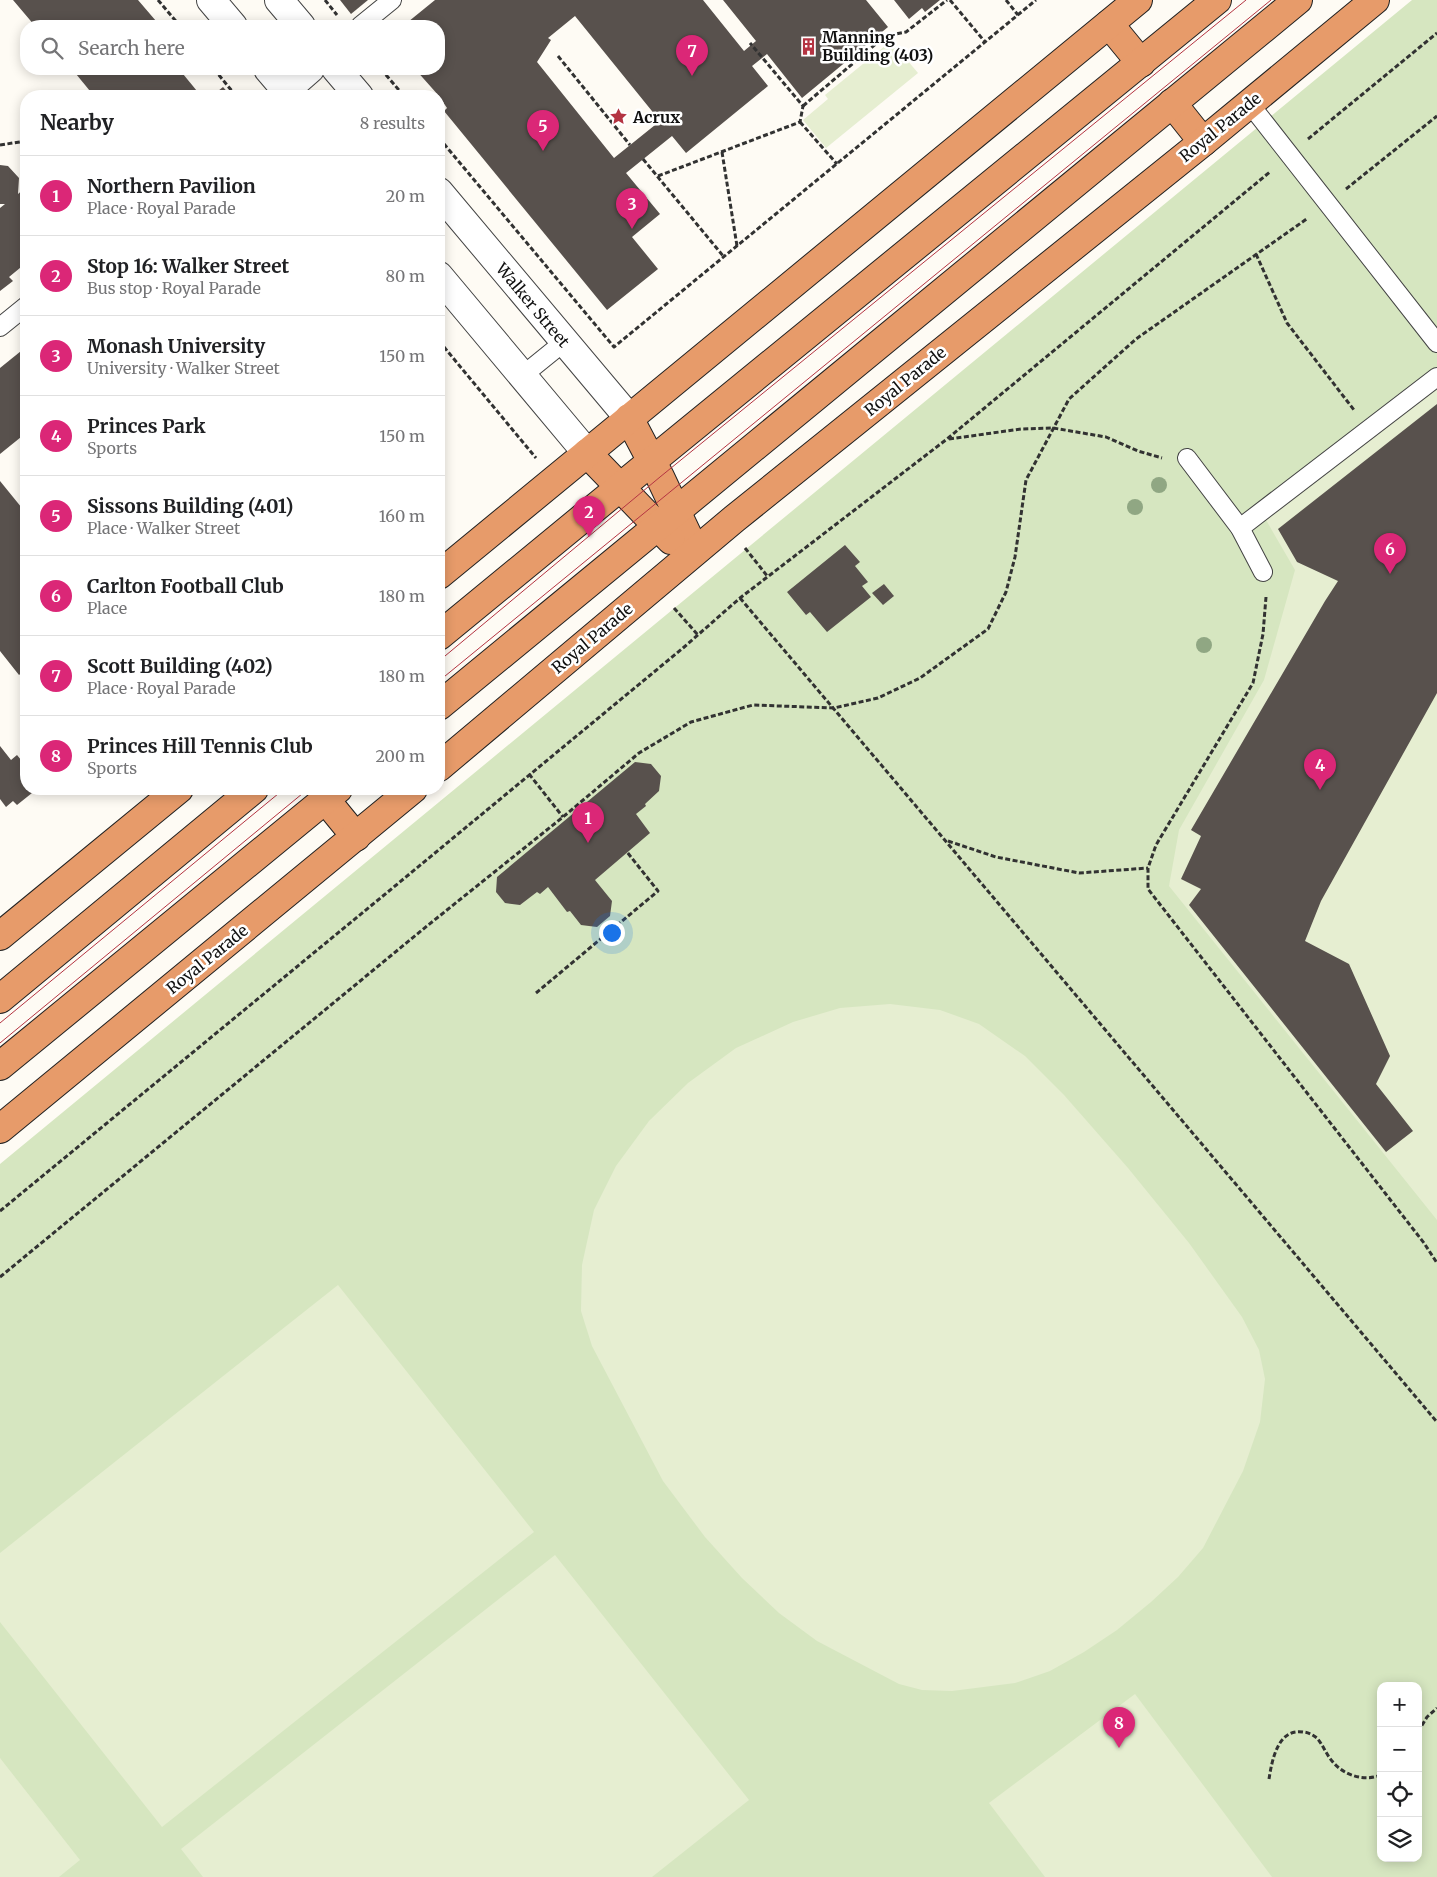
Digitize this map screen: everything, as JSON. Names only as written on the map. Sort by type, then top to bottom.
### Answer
[{"type":"highway","points":[[445,569],[1138,0]]},
{"type":"highway","points":[[445,631],[1217,0]]},
{"type":"highway","points":[[445,701],[1298,0]]},
{"type":"highway","name":"Royal Parade","points":[[445,762],[692,554],[1203,142],[1375,0]]},
{"type":"highway","points":[[1109,24],[1141,63]]},
{"type":"highway","points":[[1172,103],[1203,142]]},
{"type":"highway","points":[[629,418],[652,461],[667,518],[692,554]]},
{"type":"highway","points":[[586,453],[620,487],[667,518]]},
{"type":"highway","points":[[0,936],[172,795]]},
{"type":"highway","points":[[0,998],[247,795]]},
{"type":"highway","points":[[0,1066],[331,795]]},
{"type":"highway","points":[[333,795],[356,837]]},
{"type":"highway","name":"Royal Parade","points":[[0,1129],[406,795]]},
{"type":"street","points":[[211,0],[228,20]]},
{"type":"street","points":[[279,0],[296,20]]},
{"type":"street","points":[[272,75],[282,90]]},
{"type":"street","points":[[289,90],[304,75]]},
{"type":"street","points":[[341,75],[354,90]]},
{"type":"street","name":"Walker Street","points":[[445,199],[629,418]]},
{"type":"street","points":[[445,283],[586,453]]},
{"type":"lane","points":[[367,20],[392,0]]},
{"type":"lane","points":[[1249,103],[1437,342]]},
{"type":"lane","points":[[0,328],[20,311]]},
{"type":"lane","points":[[522,376],[564,342]]},
{"type":"lane","points":[[1240,528],[1437,377]]},
{"type":"lane","points":[[1187,458],[1240,528],[1263,572]]},
{"type":"path","points":[[158,0],[175,20]]},
{"type":"path","points":[[325,0],[341,20]]},
{"type":"path","points":[[800,122],[803,106],[885,36],[906,32],[948,0],[985,42]]},
{"type":"path","points":[[1006,0],[1018,15]]},
{"type":"path","points":[[445,145],[614,347],[1036,0]]},
{"type":"path","points":[[0,1211],[683,648],[740,598],[947,439],[1437,33]]},
{"type":"path","points":[[750,43],[803,106]]},
{"type":"path","points":[[558,56],[630,145]]},
{"type":"path","points":[[219,75],[231,90]]},
{"type":"path","points":[[386,75],[399,90]]},
{"type":"path","points":[[0,1277],[427,926],[563,817],[639,752],[691,722],[753,705],[834,708],[878,698],[920,678],[988,629],[1006,592],[1014,557],[1026,480],[1068,399],[1136,338],[1328,204],[1437,116]]},
{"type":"path","points":[[800,122],[837,164]]},
{"type":"path","points":[[658,176],[800,122]]},
{"type":"path","points":[[0,145],[20,142]]},
{"type":"path","points":[[722,152],[737,246]]},
{"type":"path","points":[[643,159],[724,257]]},
{"type":"path","points":[[1256,254],[1287,322],[1369,429]]},
{"type":"path","points":[[445,348],[531,453]]},
{"type":"path","points":[[947,439],[1054,428],[1106,437],[1169,460],[1187,458]]},
{"type":"path","points":[[1263,572],[1266,602],[1263,634],[1253,683],[1156,845],[1148,868],[1148,889],[1424,1243],[1437,1263]]},
{"type":"path","points":[[740,598],[1437,1422]]},
{"type":"path","points":[[530,774],[563,817]]},
{"type":"path","points":[[946,840],[996,857],[1079,873],[1148,868]]},
{"type":"path","points":[[536,993],[658,892],[627,852]]},
{"type":"path","points":[[1421,1727],[1437,1708]]},
{"type":"path","points":[[1269,1779],[1271,1763],[1276,1748],[1285,1736],[1295,1730],[1308,1732],[1317,1738],[1332,1762],[1354,1776],[1365,1778],[1377,1776]]},
{"type":"green space","points":[[1412,0],[1437,0],[1437,1877],[0,1877],[0,1164]]},
{"type":"green space","points":[[891,41],[918,73],[826,148],[803,120],[828,99],[825,95]]},
{"type":"green space","points":[[1437,388],[1437,1220],[1169,886],[1179,830],[1264,680],[1295,570],[1266,520]]},
{"type":"green space","points":[[890,1004],[940,1010],[979,1024],[1025,1056],[1064,1095],[1128,1168],[1189,1243],[1242,1317],[1259,1350],[1265,1379],[1260,1422],[1243,1471],[1203,1548],[1178,1577],[1117,1630],[1084,1652],[1050,1671],[1015,1683],[952,1691],[922,1690],[899,1684],[817,1641],[779,1613],[742,1578],[705,1537],[663,1481],[592,1346],[581,1311],[582,1265],[594,1210],[616,1166],[649,1121],[688,1083],[736,1048],[793,1022],[840,1008]]},
{"type":"green space","points":[[338,1285],[534,1532],[162,1827],[0,1622],[0,1553]]},
{"type":"green space","points":[[555,1555],[749,1800],[652,1877],[203,1877],[181,1849]]},
{"type":"green space","points":[[1135,1694],[1272,1877],[1045,1877],[989,1803]]},
{"type":"green space","points":[[0,1758],[80,1860],[59,1877],[0,1877]]},
{"type":"building","points":[[13,0],[138,0],[155,20],[30,20]]},
{"type":"building","points":[[340,0],[368,0],[351,14]]},
{"type":"building","points":[[435,0],[703,0],[744,51],[756,41],[723,0],[866,0],[888,27],[802,98],[767,54],[752,66],[768,86],[686,153],[672,136],[626,173],[660,214],[632,237],[658,269],[607,310],[445,112],[447,108],[445,105],[445,90],[434,90],[420,75],[445,75],[445,20],[410,20]],"holes":[[[575,16],[660,121],[614,158],[537,62],[551,40],[548,38]]]},
{"type":"building","points":[[894,0],[940,0],[925,12],[922,8],[909,19]]},
{"type":"building","points":[[77,75],[184,75],[196,90],[89,90]]},
{"type":"building","points":[[0,165],[8,166],[19,178],[20,268],[9,277],[13,281],[0,291],[0,208],[5,204],[0,204]]},
{"type":"building","points":[[20,352],[20,438],[0,454],[0,368]]},
{"type":"building","points":[[1437,404],[1437,693],[1321,901],[1305,941],[1349,964],[1390,1056],[1376,1084],[1413,1131],[1386,1152],[1189,905],[1201,889],[1181,879],[1201,836],[1191,830],[1338,581],[1297,562],[1278,529]]},
{"type":"building","points":[[0,481],[20,506],[20,674],[0,651]]},
{"type":"building","points":[[845,545],[860,562],[855,566],[868,582],[862,586],[871,597],[827,632],[810,612],[806,615],[787,592]]},
{"type":"building","points":[[884,584],[894,596],[883,605],[872,593]]},
{"type":"building","points":[[0,746],[11,760],[17,755],[20,759],[20,795],[30,795],[17,805],[13,801],[6,807],[0,799]]},
{"type":"building","points":[[635,762],[651,764],[661,776],[659,791],[636,814],[650,833],[595,880],[612,901],[610,916],[597,927],[581,925],[570,911],[567,912],[548,887],[540,894],[537,892],[520,905],[505,903],[496,892],[497,877]]},
{"type":"tram line","points":[[445,656],[660,477],[1246,0]]},
{"type":"tram line","points":[[445,676],[1271,0]]},
{"type":"tram line","points":[[0,1023],[277,795]]},
{"type":"tram line","points":[[0,1043],[301,795]]},
{"type":"place","name":"Manning Building (403)","points":[[808,46]]},
{"type":"place","name":"Scott Building (402)","points":[[692,76]]},
{"type":"place","name":"Acrux","points":[[619,117]]},
{"type":"place","name":"Sissons Building (401)","points":[[543,151]]},
{"type":"place","name":"Monash University","points":[[632,229]]},
{"type":"place","name":"Stop 16: Walker Street","points":[[589,537]]},
{"type":"place","name":"Carlton Football Club","points":[[1390,574]]},
{"type":"place","name":"Princes Park","points":[[1320,790]]},
{"type":"place","name":"Northern Pavilion","points":[[588,843]]},
{"type":"place","name":"Princes Hill Tennis Club","points":[[1119,1748]]}]
